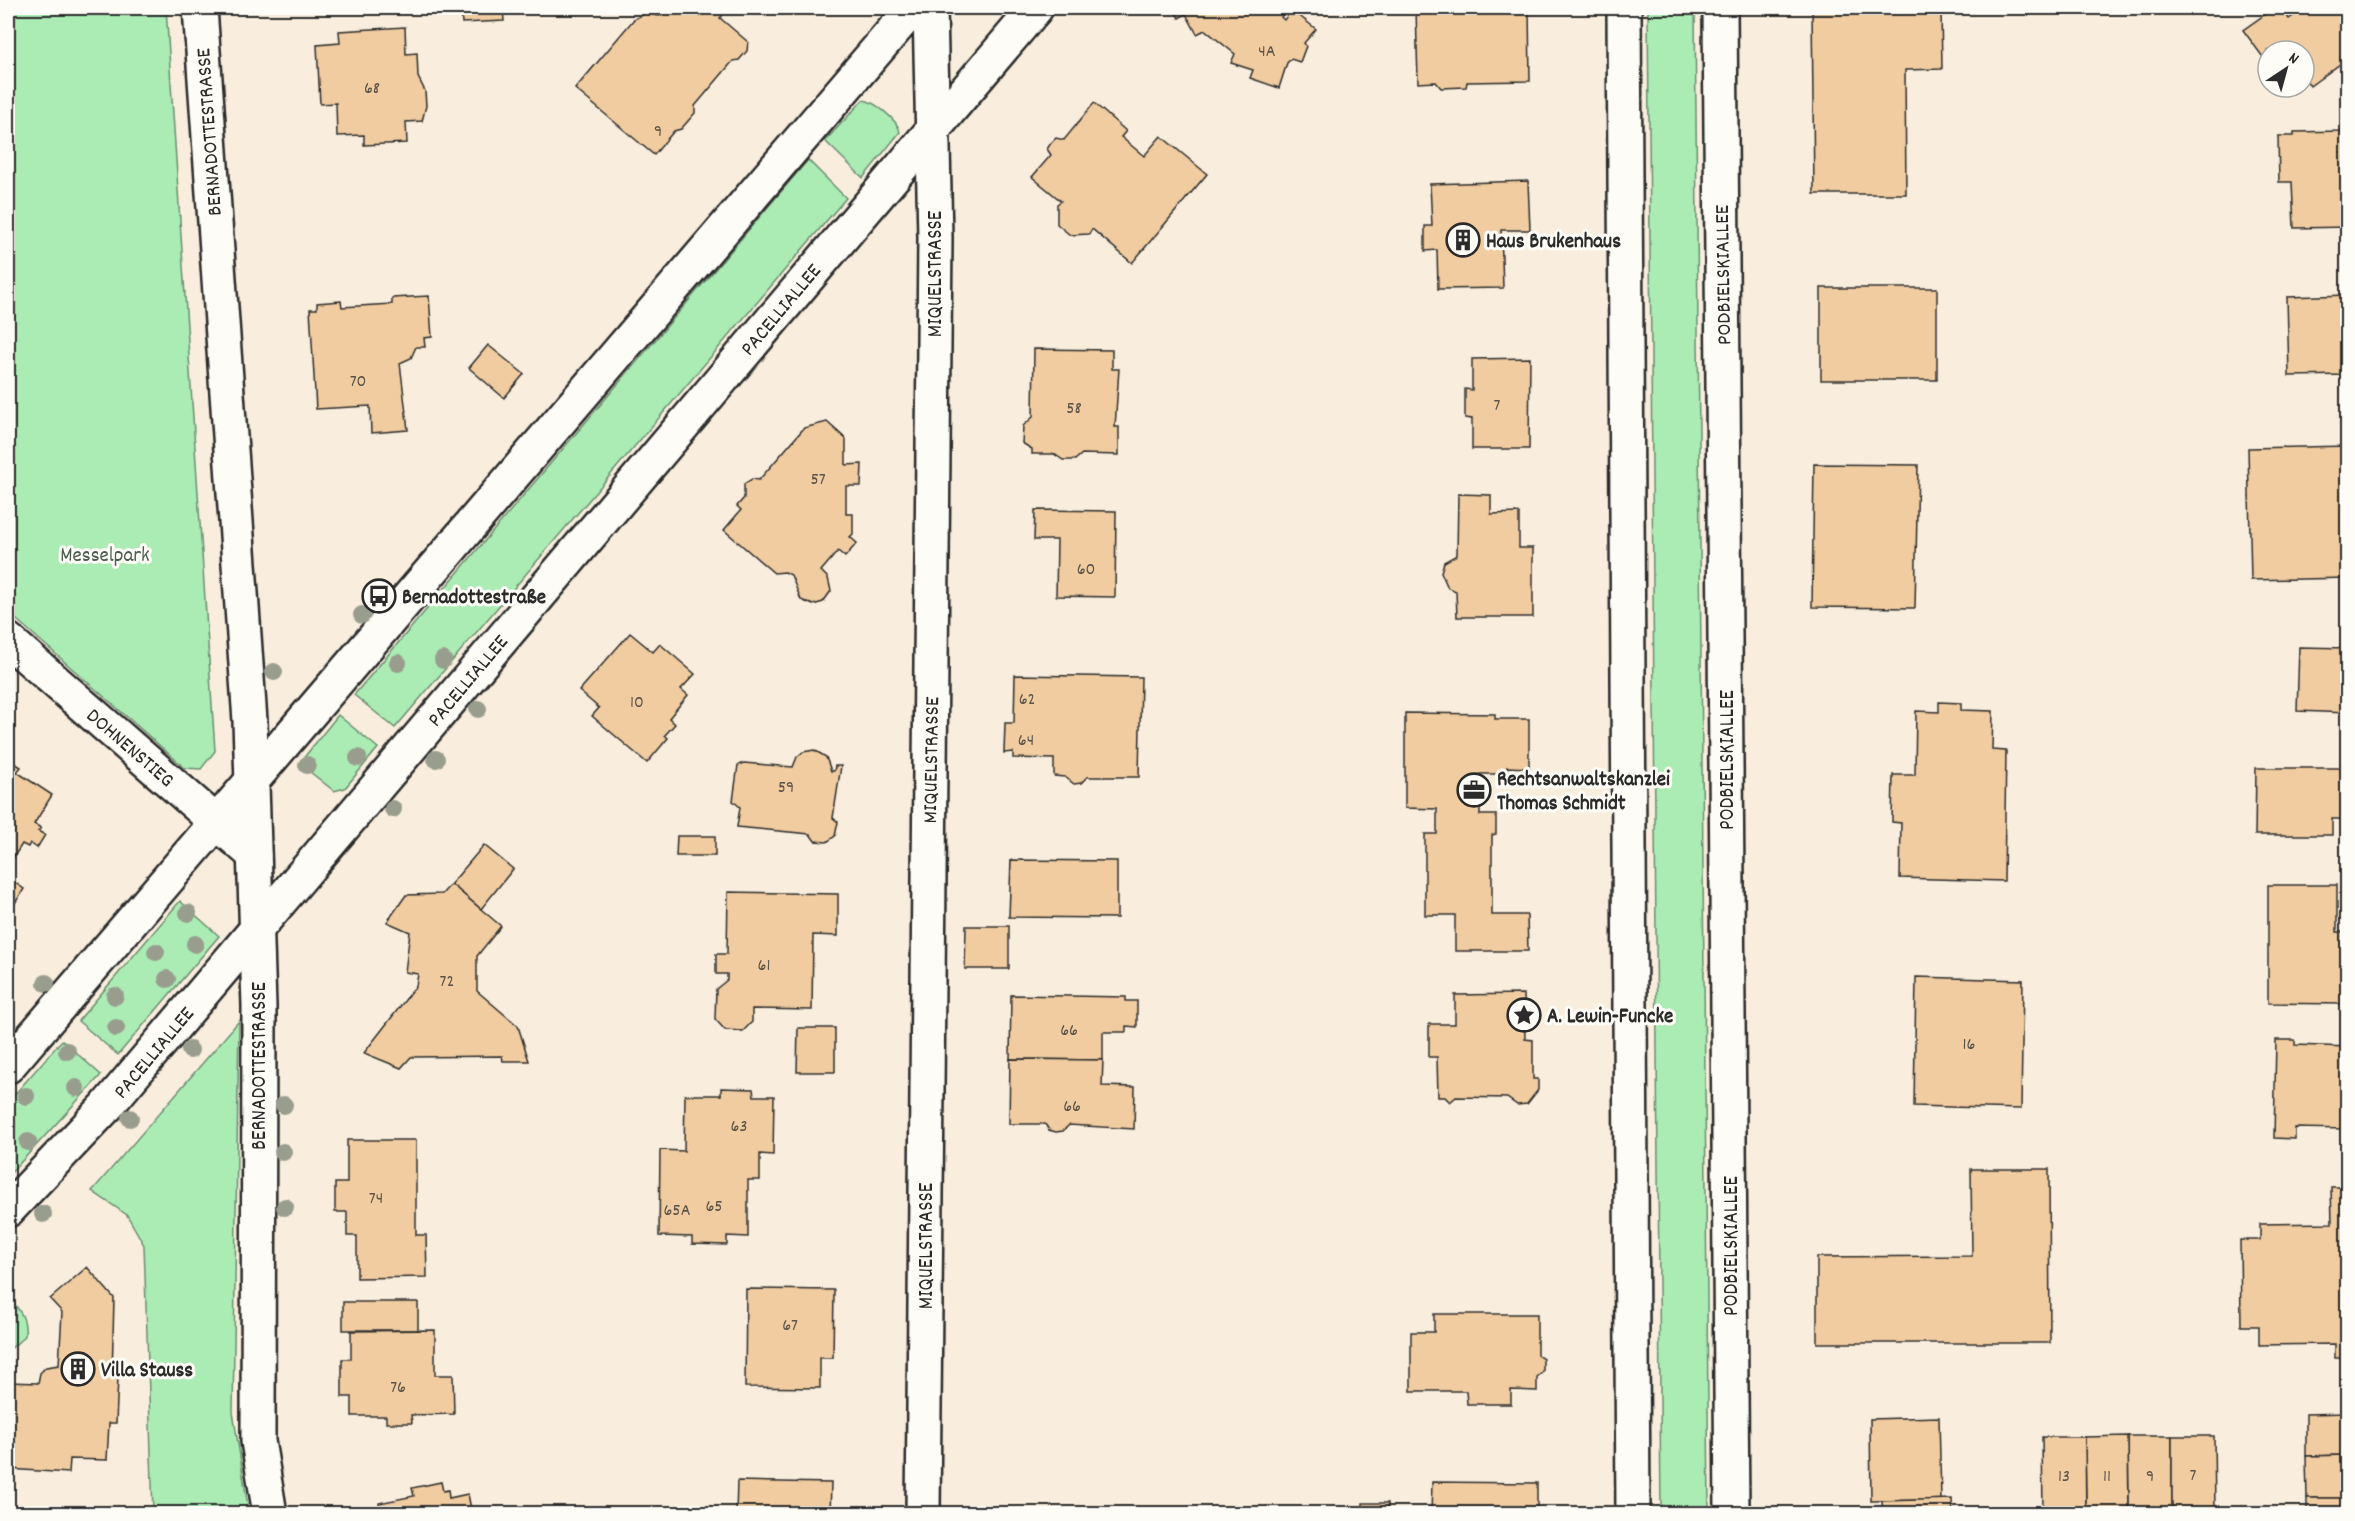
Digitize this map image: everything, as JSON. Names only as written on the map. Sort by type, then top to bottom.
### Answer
[{"type":"street","name":"BERNADOTTESTRASSE","points":[[200,8],[252,780],[259,1006],[258,1441],[270,1514]]},
{"type":"street","points":[[8,1066],[913,8]]},
{"type":"street","name":"MIQUELSTRASSE","points":[[923,1514],[935,238],[930,8]]},
{"type":"street","name":"PACELLIALLEE","points":[[8,1210],[106,1107],[933,126],[1036,8]]},
{"type":"street","points":[[1624,8],[1633,1514]]},
{"type":"street","name":"PODBIELSKIALLEE","points":[[1720,8],[1732,1514]]},
{"type":"street","name":"DOHNENSTIEG","points":[[8,640],[254,855]]},
{"type":"green space","name":"Messelpark","points":[[8,8],[166,8],[215,751],[201,769],[185,768],[8,612]]},
{"type":"green space","points":[[1648,8],[1695,8],[1709,1514],[1661,1513]]},
{"type":"green space","points":[[863,100],[885,112],[895,122],[900,132],[863,178],[825,141]]},
{"type":"green space","points":[[808,160],[846,198],[395,728],[354,695]]},
{"type":"green space","points":[[338,715],[378,748],[345,788],[334,791],[304,767],[302,760]]},
{"type":"green space","points":[[180,901],[219,936],[118,1055],[78,1021]]},
{"type":"green space","points":[[239,1021],[233,1412],[249,1513],[153,1513],[144,1245],[127,1215],[92,1191]]},
{"type":"green space","points":[[62,1040],[101,1075],[8,1176],[8,1102]]},
{"type":"green space","points":[[8,1296],[21,1314],[25,1324],[25,1336],[8,1351]]},
{"type":"building","points":[[461,8],[503,8],[504,21],[462,23]]},
{"type":"building","points":[[666,8],[729,8],[720,18],[748,42],[747,51],[739,60],[733,61],[695,106],[695,113],[681,129],[674,131],[654,155],[575,89],[634,19],[646,13],[659,16]]},
{"type":"building","points":[[1173,8],[1277,8],[1283,13],[1281,17],[1284,20],[1292,10],[1316,29],[1304,43],[1306,46],[1300,62],[1291,59],[1287,63],[1279,88],[1250,78],[1253,70],[1231,63],[1235,54],[1205,30],[1197,34],[1186,14],[1179,18]]},
{"type":"building","points":[[1416,8],[1529,8],[1530,81],[1467,82],[1466,87],[1441,88],[1436,82],[1418,83]]},
{"type":"building","points":[[1812,8],[1941,8],[1942,69],[1905,70],[1906,194],[1814,194]]},
{"type":"building","points":[[2274,8],[2281,8],[2289,19],[2304,8],[2336,8],[2348,23],[2341,31],[2348,39],[2348,58],[2316,82],[2316,39],[2256,39],[2256,48],[2243,30]]},
{"type":"building","points":[[405,27],[406,54],[417,53],[418,77],[425,91],[426,106],[422,121],[406,122],[407,143],[364,145],[364,135],[337,136],[336,103],[320,104],[317,45],[340,43],[339,31]]},
{"type":"building","points":[[1094,103],[1126,131],[1121,137],[1144,156],[1161,136],[1207,174],[1132,263],[1092,229],[1089,234],[1070,235],[1057,224],[1057,204],[1061,201],[1032,177],[1051,155],[1047,149],[1051,143],[1056,138],[1064,140]]},
{"type":"building","points":[[2342,125],[2348,125],[2348,227],[2294,228],[2292,182],[2279,182],[2278,136],[2294,136],[2294,132],[2343,131]]},
{"type":"building","name":"Haus Brukenhaus","points":[[1528,181],[1530,230],[1501,230],[1503,288],[1438,289],[1437,250],[1425,251],[1425,226],[1432,226],[1430,184]]},
{"type":"building","points":[[1821,288],[1937,288],[1937,380],[1821,380]]},
{"type":"building","points":[[2348,295],[2348,375],[2289,376],[2287,297]]},
{"type":"building","points":[[429,296],[432,337],[424,338],[425,347],[416,347],[411,358],[400,363],[408,430],[371,433],[370,406],[316,409],[310,309],[317,309],[317,303],[341,301],[342,307],[392,304],[392,298]]},
{"type":"building","points":[[488,345],[524,374],[504,398],[469,368]]},
{"type":"building","points":[[1034,349],[1112,350],[1112,369],[1119,369],[1115,427],[1119,427],[1119,455],[1082,454],[1075,460],[1063,460],[1054,454],[1032,454],[1032,449],[1022,443],[1023,426],[1033,417]]},
{"type":"building","points":[[1530,358],[1529,449],[1472,449],[1472,419],[1465,418],[1465,389],[1472,390],[1472,359]]},
{"type":"building","points":[[827,422],[846,439],[846,465],[862,464],[861,486],[846,486],[846,514],[853,514],[853,534],[850,537],[857,543],[845,557],[838,551],[821,571],[828,578],[831,591],[823,602],[813,605],[801,600],[791,575],[785,572],[774,573],[724,530],[741,510],[737,506],[744,498],[744,484],[752,479],[759,480],[804,428]]},
{"type":"building","points":[[2348,446],[2348,578],[2251,580],[2248,448]]},
{"type":"building","points":[[1814,464],[1918,465],[1915,608],[1812,607]]},
{"type":"building","points":[[1458,494],[1491,495],[1491,514],[1519,513],[1519,548],[1533,548],[1533,617],[1457,617],[1456,591],[1448,588],[1441,572],[1444,562],[1457,555]]},
{"type":"building","points":[[1035,510],[1116,511],[1115,597],[1056,596],[1057,540],[1034,540]]},
{"type":"building","points":[[630,633],[653,652],[660,644],[695,674],[681,689],[688,695],[669,718],[675,724],[665,735],[668,738],[647,763],[592,716],[599,708],[579,691]]},
{"type":"building","points":[[2299,647],[2348,648],[2348,713],[2297,711]]},
{"type":"building","points":[[1015,675],[1141,677],[1139,777],[1087,777],[1081,783],[1074,784],[1065,777],[1054,776],[1054,759],[1013,758],[1013,752],[1004,753],[1005,723],[1014,723]]},
{"type":"building","points":[[1939,702],[1961,703],[1961,710],[1993,711],[1992,750],[2006,751],[2004,881],[1900,878],[1901,823],[1892,822],[1893,775],[1915,775],[1916,711],[1939,712]]},
{"type":"building","points":[[1405,713],[1495,714],[1495,719],[1529,719],[1529,768],[1507,767],[1507,774],[1480,774],[1480,815],[1496,815],[1496,834],[1492,835],[1492,915],[1527,915],[1528,951],[1455,951],[1455,915],[1425,915],[1425,834],[1437,834],[1437,809],[1405,808]]},
{"type":"building","points":[[814,750],[826,757],[831,771],[834,771],[835,766],[841,766],[833,818],[838,822],[835,836],[827,842],[815,841],[810,834],[737,827],[740,807],[733,801],[738,765],[744,763],[793,767],[797,757],[803,752]]},
{"type":"building","points":[[8,759],[21,767],[17,772],[52,795],[34,824],[41,828],[38,831],[45,835],[37,848],[30,843],[28,847],[22,844],[8,866]]},
{"type":"building","points":[[2256,768],[2348,768],[2348,819],[2332,819],[2332,835],[2255,835]]},
{"type":"building","points":[[677,836],[715,836],[715,856],[676,856]]},
{"type":"building","points":[[484,845],[513,869],[481,909],[451,884]]},
{"type":"building","points":[[1011,860],[1117,861],[1117,918],[1009,917]]},
{"type":"building","points":[[8,878],[24,889],[8,914]]},
{"type":"building","points":[[451,884],[501,926],[477,956],[477,991],[518,1026],[529,1061],[503,1061],[502,1056],[411,1057],[401,1068],[364,1053],[416,986],[418,974],[405,972],[410,932],[387,922],[406,895],[442,894]]},
{"type":"building","points":[[2268,885],[2337,885],[2337,932],[2348,932],[2348,1004],[2268,1003]]},
{"type":"building","points":[[728,892],[838,894],[838,936],[813,935],[812,1010],[752,1009],[752,1022],[743,1031],[725,1030],[715,1019],[716,989],[727,980],[727,974],[716,974],[716,954],[727,954]]},
{"type":"building","points":[[966,926],[1009,926],[1009,969],[965,969]]},
{"type":"building","points":[[1916,977],[2023,980],[2021,1109],[1914,1106]]},
{"type":"building","points":[[1524,994],[1525,1039],[1533,1040],[1533,1079],[1538,1079],[1538,1090],[1527,1104],[1517,1105],[1507,1098],[1456,1097],[1450,1102],[1445,1097],[1438,1097],[1437,1057],[1429,1057],[1429,1024],[1455,1024],[1455,995]]},
{"type":"building","points":[[1011,995],[1126,997],[1126,1001],[1137,1001],[1137,1027],[1126,1026],[1126,1032],[1103,1032],[1103,1060],[1010,1059]]},
{"type":"building","points":[[798,1028],[835,1028],[835,1072],[797,1072]]},
{"type":"building","points":[[2276,1040],[2295,1040],[2295,1045],[2348,1047],[2348,1129],[2295,1128],[2295,1139],[2274,1138]]},
{"type":"building","points":[[1010,1059],[1103,1060],[1102,1086],[1135,1087],[1134,1129],[1069,1125],[1063,1131],[1056,1132],[1049,1130],[1045,1124],[1009,1124]]},
{"type":"building","points":[[721,1088],[753,1089],[754,1096],[774,1096],[773,1155],[760,1154],[760,1180],[748,1180],[748,1237],[727,1236],[727,1245],[692,1244],[692,1237],[659,1236],[660,1150],[684,1151],[685,1095],[721,1095]]},
{"type":"building","points":[[347,1140],[416,1140],[416,1235],[426,1235],[427,1277],[357,1278],[357,1236],[347,1236],[347,1212],[335,1212],[335,1183],[347,1183]]},
{"type":"building","points":[[1971,1169],[2049,1169],[2050,1343],[1817,1343],[1817,1257],[1972,1256]]},
{"type":"building","points":[[2331,1187],[2348,1187],[2348,1358],[2335,1358],[2335,1344],[2259,1345],[2259,1326],[2241,1326],[2240,1240],[2260,1240],[2260,1224],[2332,1223]]},
{"type":"building","name":"Villa Stauss","points":[[87,1267],[114,1298],[112,1377],[118,1377],[116,1423],[109,1423],[107,1460],[70,1459],[69,1473],[8,1469],[8,1382],[38,1383],[40,1373],[46,1367],[59,1365],[62,1312],[50,1299]]},
{"type":"building","points":[[746,1289],[834,1290],[833,1358],[820,1358],[820,1388],[745,1387]]},
{"type":"building","points":[[343,1302],[418,1302],[418,1330],[343,1330]]},
{"type":"building","points":[[1434,1314],[1537,1314],[1537,1355],[1543,1359],[1543,1372],[1537,1377],[1537,1391],[1511,1390],[1511,1404],[1467,1404],[1466,1391],[1411,1391],[1411,1332],[1434,1332]]},
{"type":"building","points":[[435,1330],[435,1375],[453,1375],[454,1414],[411,1415],[412,1423],[386,1423],[386,1416],[352,1416],[352,1397],[342,1397],[342,1359],[351,1359],[351,1331]]},
{"type":"building","points":[[2348,1413],[2348,1455],[2306,1456],[2306,1414]]},
{"type":"building","points":[[1939,1417],[1941,1500],[1871,1501],[1870,1419]]},
{"type":"building","points":[[2128,1436],[2172,1436],[2172,1513],[2129,1513]]},
{"type":"building","points":[[2128,1436],[2129,1513],[2086,1514],[2085,1437]]},
{"type":"building","points":[[2172,1436],[2214,1436],[2215,1513],[2172,1513]]},
{"type":"building","points":[[2042,1437],[2085,1437],[2086,1514],[2043,1514]]},
{"type":"building","points":[[2348,1455],[2348,1498],[2307,1498],[2306,1456]]},
{"type":"building","points":[[737,1481],[831,1483],[830,1514],[736,1514]]},
{"type":"building","points":[[441,1482],[443,1491],[448,1490],[449,1498],[468,1494],[472,1514],[381,1514],[379,1503],[414,1496],[412,1488]]},
{"type":"building","points":[[1432,1482],[1537,1483],[1537,1514],[1431,1514]]},
{"type":"building","points":[[2307,1498],[2348,1498],[2348,1514],[2307,1514]]},
{"type":"building","points":[[1952,1499],[1953,1514],[1883,1514],[1882,1501]]},
{"type":"building","points":[[1363,1503],[1388,1503],[1388,1514],[1363,1514]]},
{"type":"place","name":"Haus Brukenhaus","points":[[1463,240]]},
{"type":"place","name":"Bernadottestraße","points":[[379,596]]},
{"type":"place","name":"Rechtsanwaltskanzlei Thomas Schmidt","points":[[1474,790]]},
{"type":"place","name":"A. Lewin-Funcke","points":[[1524,1015]]},
{"type":"place","name":"Villa Stauss","points":[[78,1369]]}]
